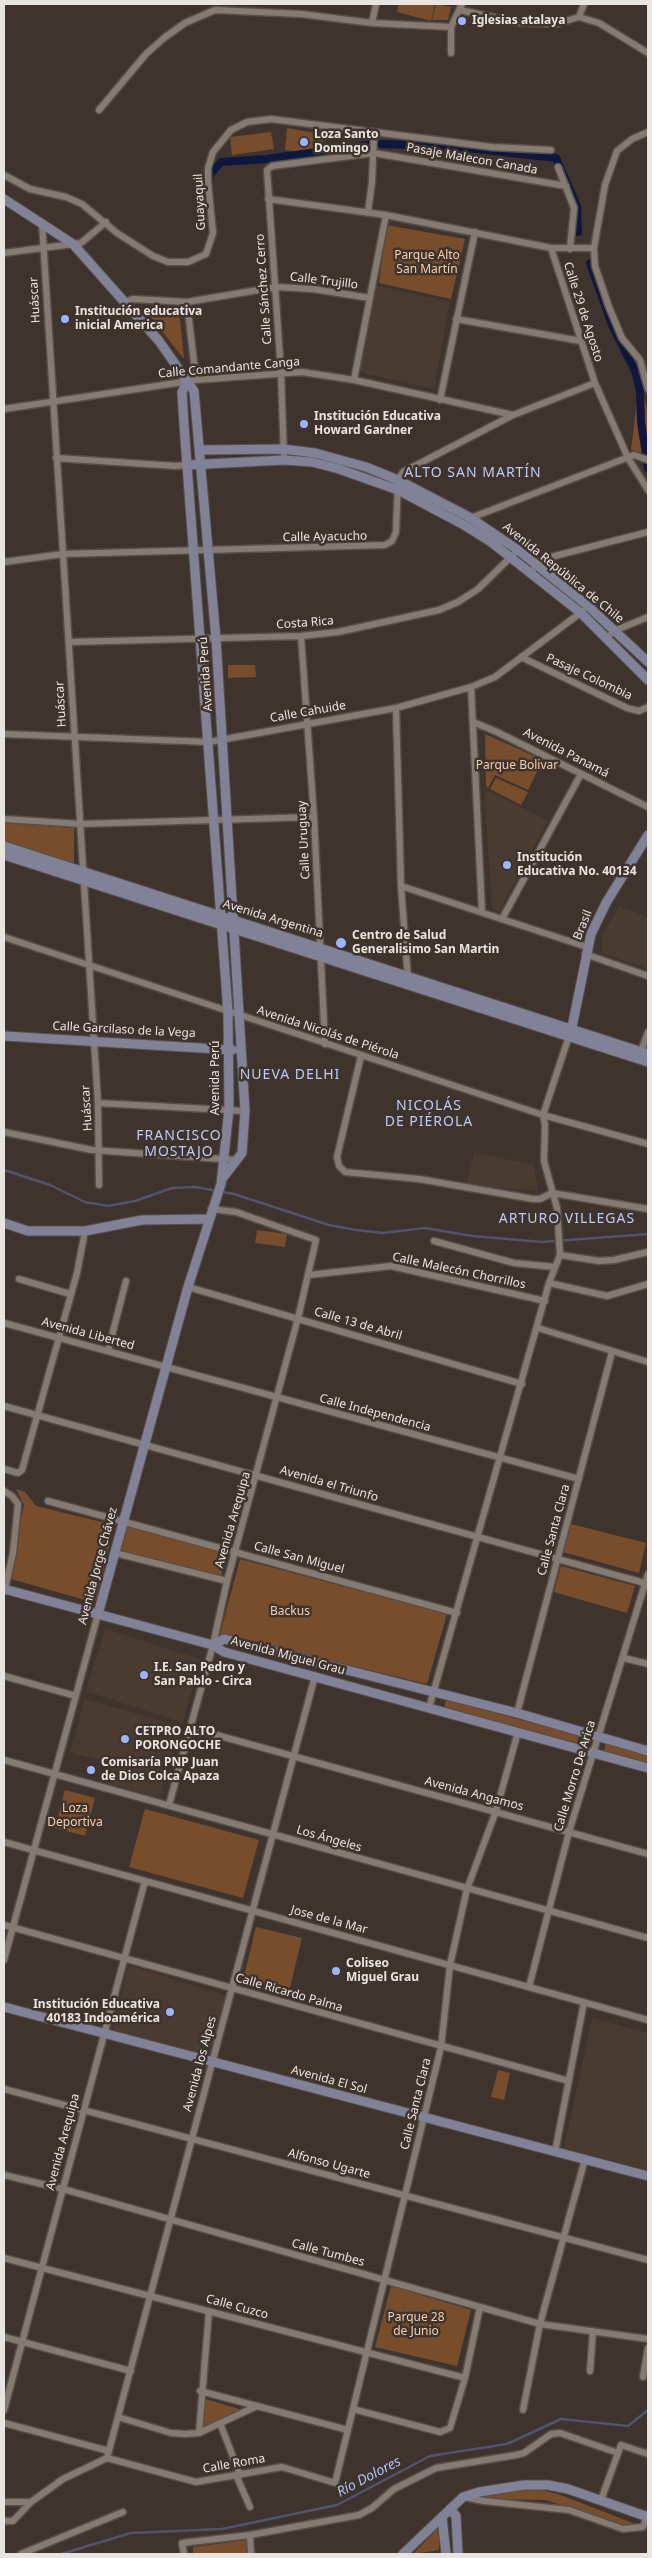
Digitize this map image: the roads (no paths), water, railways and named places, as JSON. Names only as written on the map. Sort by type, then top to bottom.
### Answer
[{"type":"street","points":[[372,23],[376,4]]},
{"type":"street","points":[[579,17],[584,4]]},
{"type":"street","points":[[451,53],[451,27],[461,7],[514,22],[556,24],[579,17],[599,24],[648,53]]},
{"type":"street","points":[[99,110],[146,54],[164,38],[185,23],[215,10],[301,14],[372,23],[451,27]]},
{"type":"street","name":"Guayaquil","points":[[4,176],[30,189],[66,197],[82,204],[117,233],[153,256],[168,262],[188,262],[206,254],[211,244],[213,233],[208,168],[213,152],[231,130],[247,122],[271,119],[326,124],[374,133],[492,146],[552,150]]},
{"type":"street","points":[[648,132],[632,139],[618,151],[606,185],[594,248],[595,266],[609,307],[622,338],[640,360],[648,389]]},
{"type":"street","points":[[368,212],[374,153],[374,133]]},
{"type":"street","name":"Pasaje Malecon Canada","points":[[266,177],[266,170],[272,166],[374,153],[566,186]]},
{"type":"street","points":[[558,168],[574,208],[570,249]]},
{"type":"street","name":"Calle Sánchez Cerro","points":[[266,177],[282,372],[284,460]]},
{"type":"street","points":[[4,199],[73,244],[170,354],[191,381]]},
{"type":"street","points":[[268,200],[386,215],[551,248],[594,248]]},
{"type":"street","points":[[354,380],[386,215]]},
{"type":"street","name":"Huáscar","points":[[42,222],[98,1103],[100,1185]]},
{"type":"street","points":[[4,254],[81,243],[106,222]]},
{"type":"street","points":[[440,400],[475,232]]},
{"type":"street","name":"Calle 29 de Agosto","points":[[551,248],[595,382],[628,458],[648,490]]},
{"type":"street","name":"Calle Trujillo","points":[[125,302],[133,299],[187,302],[276,287],[313,289],[370,298]]},
{"type":"street","name":"Avenida Perú","points":[[187,302],[191,381],[194,390],[210,549],[245,1111],[242,1153],[221,1181]]},
{"type":"street","points":[[456,319],[581,341]]},
{"type":"street","name":"Calle Comandante Canga","points":[[4,409],[191,381],[282,372],[302,372],[354,380],[513,416]]},
{"type":"street","name":"Avenida Perú","points":[[191,381],[182,392],[228,1012],[229,1109],[221,1181]]},
{"type":"street","points":[[398,480],[402,472],[513,416],[595,382]]},
{"type":"street","points":[[184,425],[197,423]]},
{"type":"street","name":"Avenida República de Chile","points":[[200,450],[283,449],[340,459],[398,480],[518,550],[536,564],[585,609],[607,637],[648,680]]},
{"type":"street","points":[[467,521],[634,455],[648,460]]},
{"type":"street","points":[[56,458],[176,466],[187,465]]},
{"type":"street","name":"Avenida República de Chile","points":[[187,465],[284,460],[312,462],[398,490],[467,521],[510,558],[616,630],[648,662]]},
{"type":"street","name":"Calle Ayacucho","points":[[4,562],[63,554],[195,549],[376,547],[392,541],[396,532],[398,480]]},
{"type":"street","points":[[530,572],[543,559],[648,532]]},
{"type":"street","name":"Costa Rica","points":[[69,642],[302,636],[338,632],[439,610],[478,589],[518,550]]},
{"type":"street","name":"Calle Cahuide","points":[[4,734],[209,742],[396,708],[471,687],[495,677],[585,609]]},
{"type":"street","points":[[607,637],[616,630],[648,617]]},
{"type":"street","name":"Calle Uruguay","points":[[302,636],[314,817],[325,1044]]},
{"type":"street","name":"Pasaje Colombia","points":[[521,657],[627,708],[639,711],[648,707]]},
{"type":"street","points":[[471,687],[482,912]]},
{"type":"street","points":[[396,708],[401,886],[409,986]]},
{"type":"street","name":"Avenida Panamá","points":[[473,722],[498,732],[648,807]]},
{"type":"street","points":[[502,919],[581,774]]},
{"type":"street","points":[[4,819],[81,824],[314,817]]},
{"type":"street","name":"Brasil","points":[[570,1032],[586,951],[598,918],[648,835]]},
{"type":"street","name":"Avenida Argentina","points":[[4,846],[84,876],[220,921],[320,947],[409,986],[477,1002]]},
{"type":"street","name":"Avenida Argentina","points":[[4,855],[84,876]]},
{"type":"street","points":[[401,886],[502,919],[648,976]]},
{"type":"street","name":"Avenida Argentina","points":[[233,924],[320,957],[380,972],[408,976],[477,1002],[643,1055],[648,1062]]},
{"type":"street","name":"Avenida Nicolás de Piérola","points":[[4,937],[89,964],[240,1017],[543,1115],[648,1144]]},
{"type":"street","points":[[429,1708],[432,1692],[457,1613],[476,1537],[560,1252],[557,1208],[544,1161],[545,1125],[543,1115],[570,1032]]},
{"type":"street","points":[[643,1055],[648,1032]]},
{"type":"street","name":"Calle Garcilaso de la Vega","points":[[4,1036],[242,1050]]},
{"type":"street","points":[[362,1056],[337,1157],[341,1169],[350,1173],[419,1179],[533,1199],[540,1199],[552,1193],[648,1209]]},
{"type":"street","points":[[98,1103],[245,1111]]},
{"type":"street","points":[[4,1132],[100,1150],[237,1160]]},
{"type":"street","name":"Avenida Jorge Chávez","points":[[4,1960],[144,1444],[188,1287],[221,1181]]},
{"type":"street","name":"Avenida Arequipa","points":[[169,1805],[213,1645],[227,1582],[257,1476],[309,1275],[316,1240],[236,1212],[212,1206]]},
{"type":"street","points":[[4,1223],[28,1231],[84,1232],[142,1220],[209,1219]]},
{"type":"street","points":[[4,1469],[18,1473],[22,1470],[83,1248],[84,1232]]},
{"type":"street","points":[[434,1241],[514,1263],[555,1268]]},
{"type":"street","points":[[560,1252],[599,1261],[614,1260],[648,1252]]},
{"type":"street","name":"Calle Malecón Chorrillos","points":[[309,1275],[390,1266],[545,1301]]},
{"type":"street","points":[[20,1279],[70,1294]]},
{"type":"street","points":[[108,1351],[126,1281]]},
{"type":"street","points":[[550,1283],[607,1296],[648,1284]]},
{"type":"street","name":"Calle 13 de Abril","points":[[188,1287],[522,1384]]},
{"type":"street","name":"Avenida Liberted","points":[[4,1323],[166,1366]]},
{"type":"street","points":[[538,1328],[648,1362]]},
{"type":"street","name":"Calle Santa Clara","points":[[518,1713],[612,1352]]},
{"type":"street","name":"Calle Independencia","points":[[166,1366],[277,1398],[579,1479]]},
{"type":"street","name":"Avenida el Triunfo","points":[[4,1406],[647,1584]]},
{"type":"street","points":[[4,1491],[12,1496],[18,1504],[13,1553],[4,1589],[213,1645]]},
{"type":"street","name":"Calle San Miguel","points":[[48,1501],[457,1613]]},
{"type":"street","points":[[115,1552],[227,1582]]},
{"type":"street","name":"Calle Morro De Arica","points":[[529,1987],[569,1832],[647,1584],[648,1574]]},
{"type":"street","name":"Avenida Miguel Grau","points":[[648,1751],[518,1713],[224,1639],[213,1645],[224,1652],[648,1768]]},
{"type":"street","points":[[624,1658],[648,1664]]},
{"type":"street","points":[[4,1676],[76,1696]]},
{"type":"street","name":"Avenida los Alpes","points":[[108,2455],[315,1676]]},
{"type":"street","name":"Avenida Angamos","points":[[191,1728],[648,1854]]},
{"type":"street","name":"Calle Santa Clara","points":[[335,2483],[441,2047],[450,1965],[467,1890],[496,1811],[518,1732]]},
{"type":"street","name":"Los Ángeles","points":[[4,1760],[467,1890],[648,1938]]},
{"type":"street","name":"Jose de la Mar","points":[[4,1842],[648,2020]]},
{"type":"street","name":"Avenida Arequipa","points":[[4,2410],[145,1881]]},
{"type":"street","name":"Calle Ricardo Palma","points":[[4,1925],[568,2081]]},
{"type":"street","points":[[555,2152],[584,2002]]},
{"type":"street","name":"Avenida El Sol","points":[[4,2007],[648,2176]]},
{"type":"street","name":"Alfonso Ugarte","points":[[4,2089],[648,2260]]},
{"type":"street","points":[[523,2410],[540,2324],[584,2159]]},
{"type":"street","name":"Calle Tumbes","points":[[4,2176],[63,2189],[170,2221],[540,2324],[648,2339]]},
{"type":"street","name":"Calle Cuzco","points":[[4,2258],[465,2378]]},
{"type":"street","points":[[353,2409],[440,2432],[450,2428],[465,2378],[480,2307]]},
{"type":"street","points":[[199,2433],[200,2391],[209,2311]]},
{"type":"street","points":[[590,2371],[593,2332]]},
{"type":"street","points":[[4,2337],[130,2371]]},
{"type":"street","points":[[643,2377],[648,2348]]},
{"type":"street","points":[[200,2391],[348,2430]]},
{"type":"street","points":[[118,2418],[171,2433],[199,2433],[257,2406]]},
{"type":"street","name":"Calle Roma","points":[[4,2423],[196,2482],[282,2467],[335,2483]]},
{"type":"street","points":[[220,2423],[250,2507]]},
{"type":"street","points":[[184,2554],[182,2543],[250,2535],[359,2514],[372,2508],[394,2489],[436,2468],[516,2456],[528,2450],[545,2437],[560,2433],[618,2453]]},
{"type":"street","points":[[601,2500],[621,2446],[648,2454]]},
{"type":"street","points":[[4,2521],[13,2521],[31,2502],[62,2479],[108,2455]]},
{"type":"street","points":[[403,2554],[463,2497],[479,2492],[524,2485],[548,2485],[648,2516],[643,2527],[622,2528],[569,2510],[484,2502],[463,2497]]},
{"type":"street","points":[[4,2502],[31,2502]]},
{"type":"street","points":[[450,2509],[456,2516],[458,2554]]},
{"type":"street","points":[[21,2554],[123,2512]]},
{"type":"street","points":[[442,2517],[446,2554]]},
{"type":"street","points":[[250,2535],[251,2554]]},
{"type":"waterway","points":[[381,144],[449,146],[556,158],[577,206],[578,232]]},
{"type":"waterway","points":[[209,176],[221,162],[266,159],[368,145]]},
{"type":"waterway","points":[[590,263],[612,325],[635,371],[640,390],[641,422],[648,468]]},
{"type":"waterway","points":[[4,1170],[50,1185],[85,1202],[108,1206],[135,1201],[172,1188],[195,1187],[234,1194],[329,1225],[383,1233],[425,1228],[472,1236],[542,1242],[648,1234]]},
{"type":"waterway","name":"Río Dolores","points":[[61,2554],[131,2533],[222,2529],[337,2505],[430,2456],[507,2444],[561,2419],[628,2426],[648,2410]]},
{"type":"place","name":"Iglesias atalaya","points":[[462,21]]},
{"type":"place","name":"Loza Santo Domingo","points":[[304,142]]},
{"type":"place","name":"Institución educativa inicial America","points":[[65,319]]},
{"type":"place","name":"Institución Educativa Howard Gardner","points":[[304,424]]},
{"type":"place","name":"Institución Educativa No. 40134","points":[[507,865]]},
{"type":"place","name":"Centro de Salud Generalisimo San Martin","points":[[341,943]]},
{"type":"place","name":"I.E. San Pedro y San Pablo - Circa","points":[[144,1675]]},
{"type":"place","name":"CETPRO ALTO PORONGOCHE","points":[[125,1739]]},
{"type":"place","name":"Comisaría PNP Juan de Dios Colca Apaza","points":[[91,1770]]},
{"type":"place","name":"Coliseo Miguel Grau","points":[[336,1971]]},
{"type":"place","name":"Institución Educativa 40183 Indoamérica","points":[[170,2012]]},
{"type":"district","name":"ALTO SAN MARTÍN","points":[[473,473]]},
{"type":"district","name":"NUEVA DELHI","points":[[290,1075]]},
{"type":"district","name":"NICOLÁS DE PIÉROLA","points":[[429,1114]]},
{"type":"district","name":"FRANCISCO MOSTAJO","points":[[179,1144]]},
{"type":"district","name":"ARTURO VILLEGAS","points":[[567,1219]]},
{"type":"park label","name":"Parque Alto San Martín","points":[[427,263]]},
{"type":"park label","name":"Parque Bolivar","points":[[517,766]]},
{"type":"park label","name":"Backus","points":[[290,1612]]},
{"type":"park label","name":"Loza Deportiva","points":[[75,1816]]},
{"type":"park label","name":"Parque 28 de Junio","points":[[416,2325]]}]
